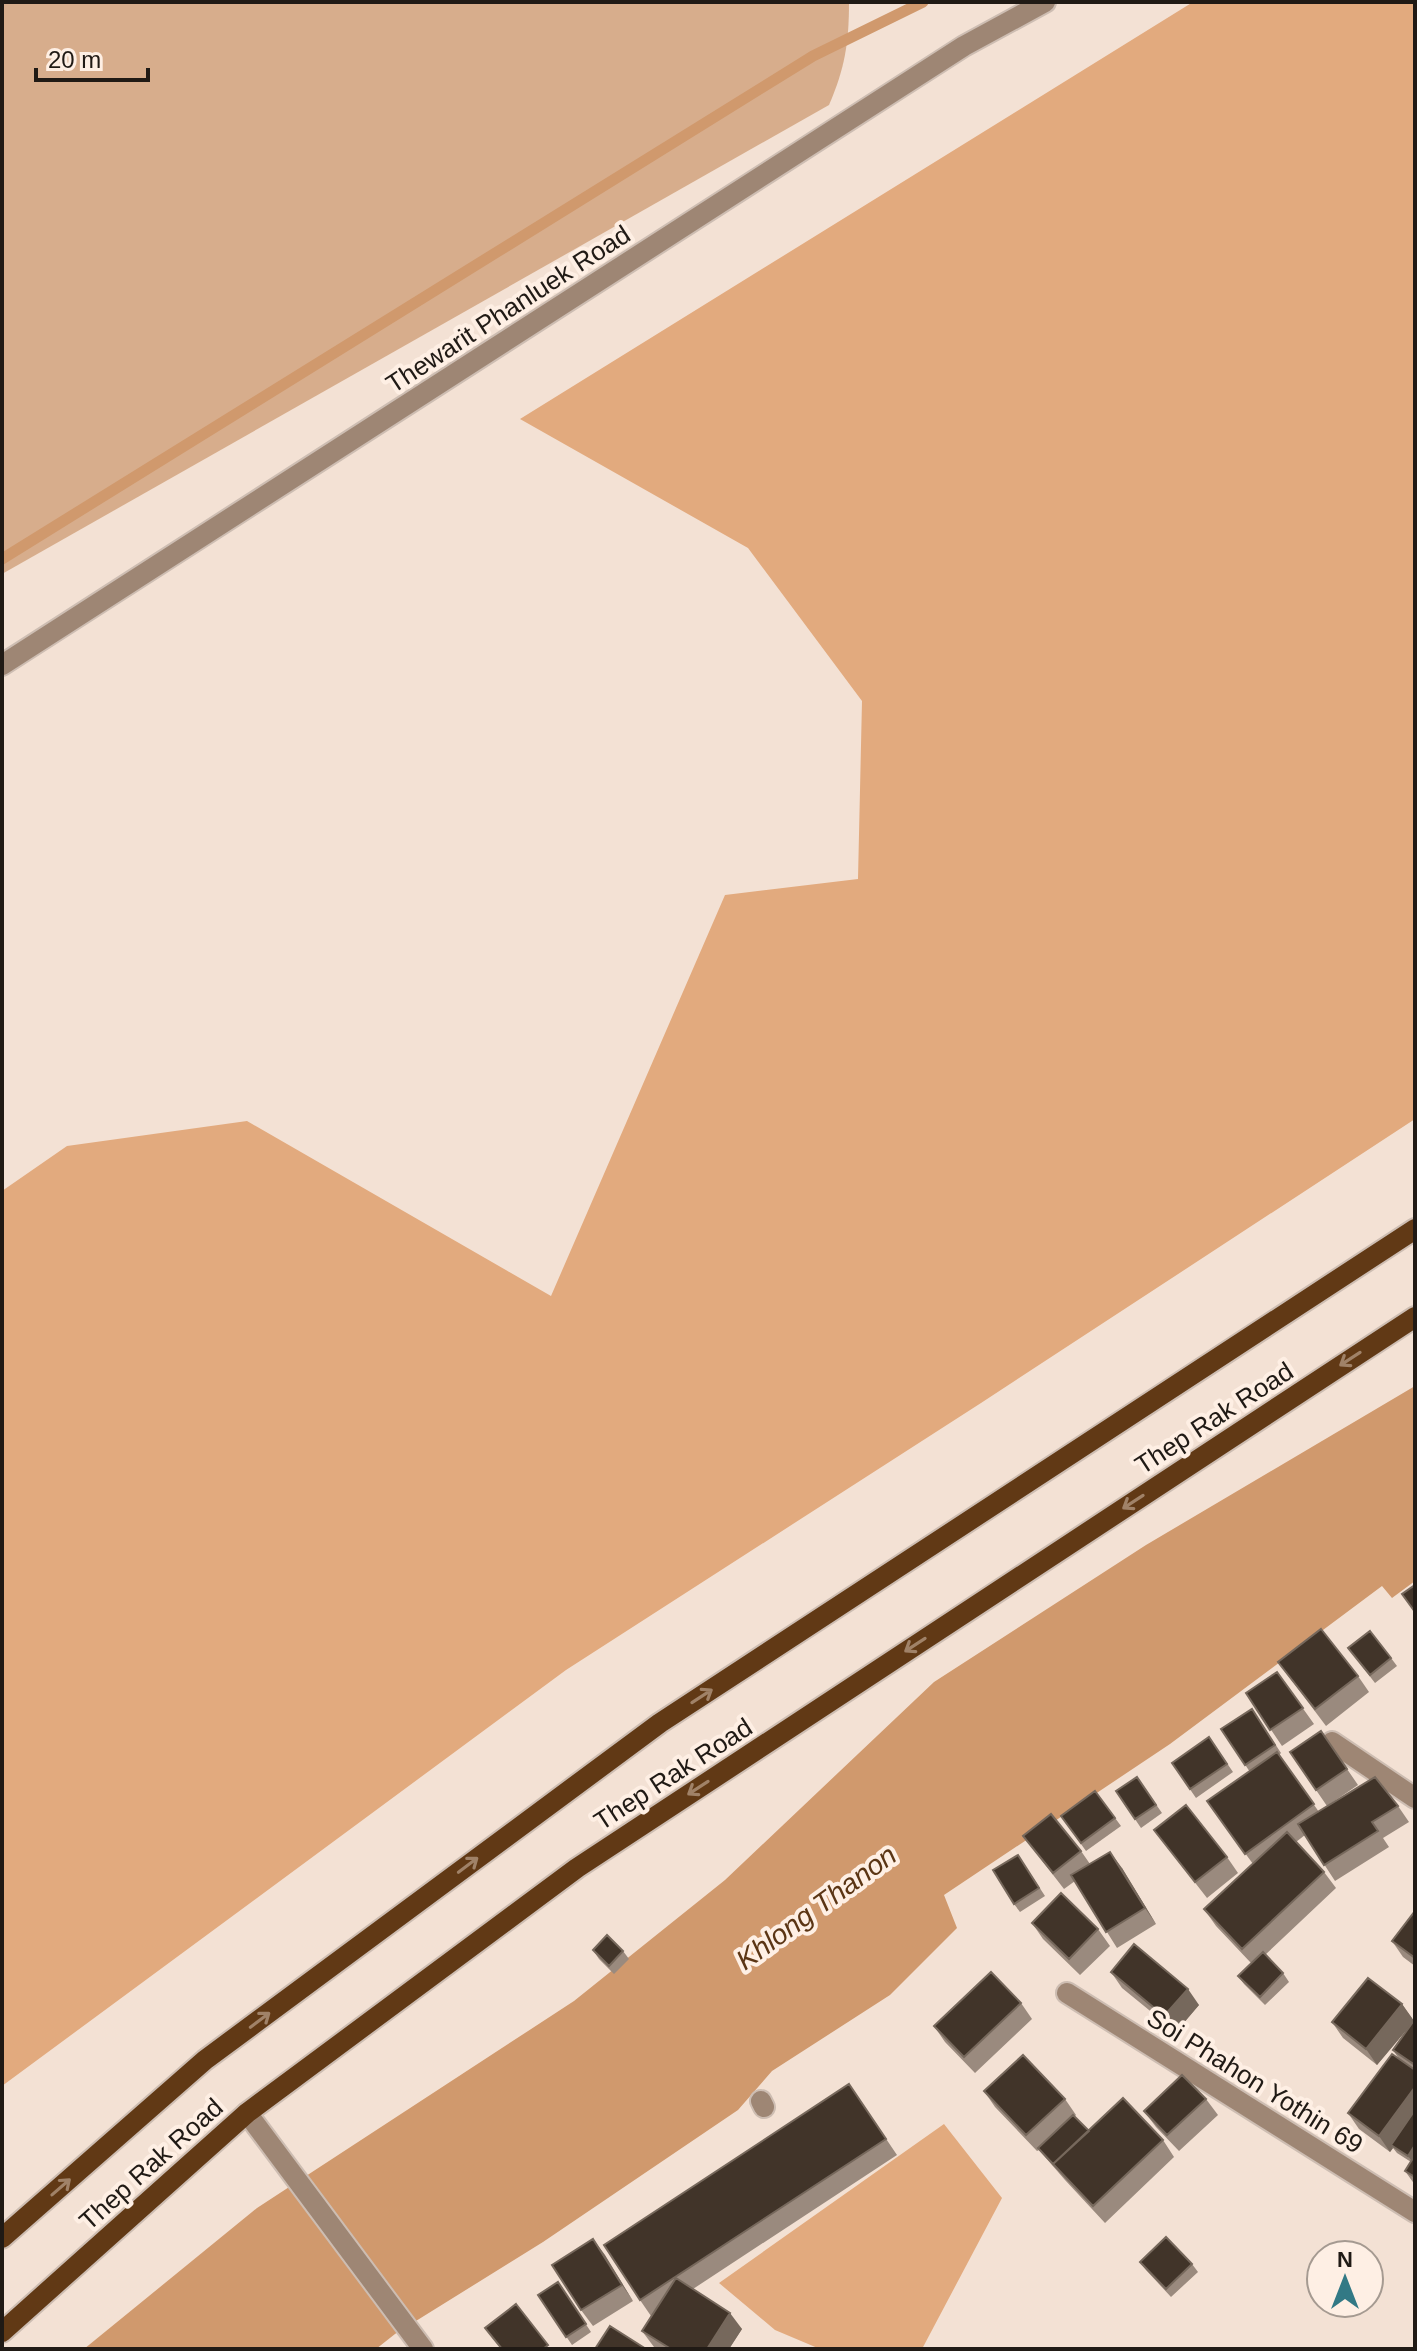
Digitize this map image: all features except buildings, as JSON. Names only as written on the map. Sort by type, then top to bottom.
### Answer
[{"type":"main road","name":"Thep Rak Road","points":[[2,2238],[205,2060],[660,1723],[1415,1229]]},
{"type":"main road","name":"Thep Rak Road","points":[[2,2332],[247,2113],[577,1868],[1415,1317]]},
{"type":"street","name":"Thewarit Phanluek Road","points":[[2,665],[964,46],[1045,2]]},
{"type":"street","points":[[1332,1742],[1415,1798]]},
{"type":"street","name":"Soi Phahon Yothin 69","points":[[1067,1993],[1415,2212]]},
{"type":"street","points":[[247,2113],[423,2349]]},
{"type":"shaded area","points":[[2,2],[849,2],[845,55],[829,105],[2,574]]},
{"type":"shaded area","points":[[1193,2],[1415,2],[1415,1119],[566,1670],[2,2086],[2,1191],[67,1146],[247,1121],[551,1296],[725,895],[858,879],[862,701],[748,548],[520,419]]},
{"type":"shaded area","points":[[944,2124],[1002,2198],[922,2349],[820,2349],[775,2330],[719,2283]]},
{"type":"water","name":"Khlong Thanon","points":[[1415,1386],[1415,1581],[1392,1598],[1382,1586],[1170,1744],[944,1895],[957,1928],[890,1995],[772,2071],[738,2110],[543,2242],[376,2349],[84,2349],[257,2208],[574,2001],[725,1880],[934,1682],[1146,1545]]},
{"type":"waterway","points":[[2,559],[813,56],[923,2]]}]
